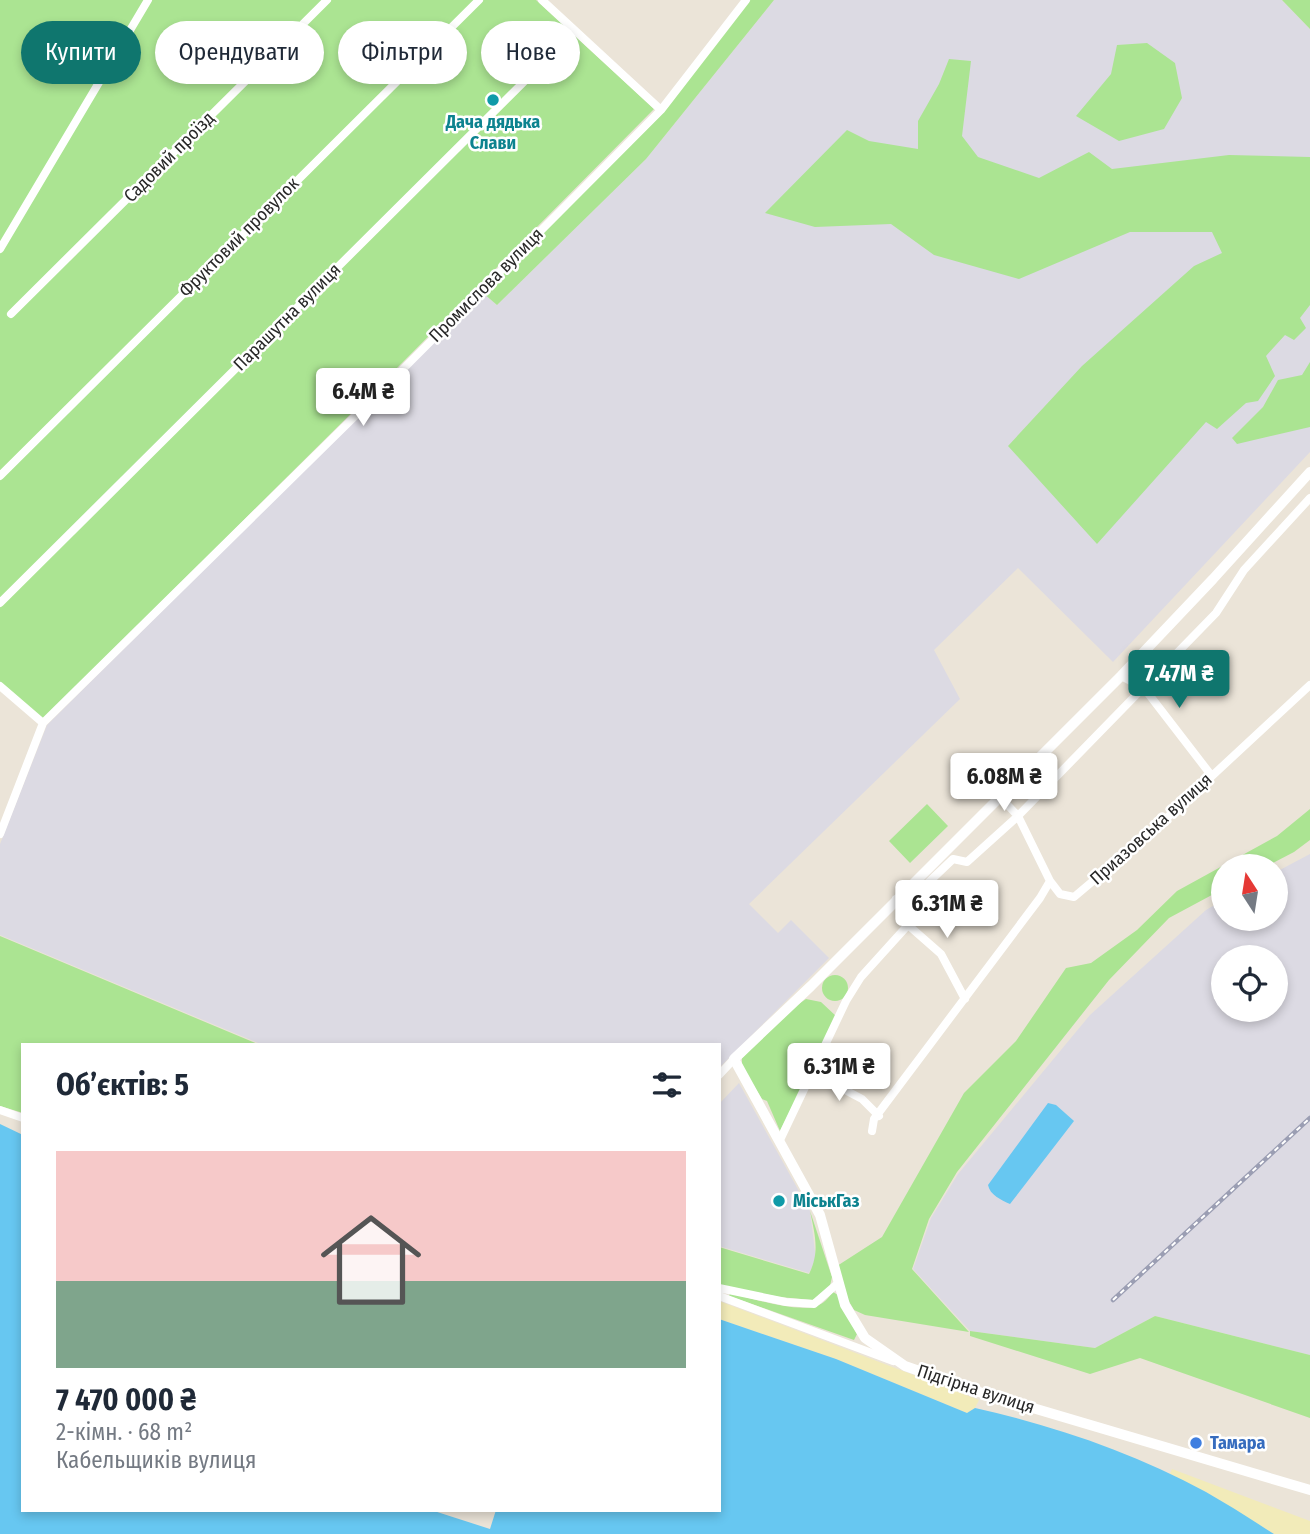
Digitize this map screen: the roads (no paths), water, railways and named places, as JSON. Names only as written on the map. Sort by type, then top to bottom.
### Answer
[{"type":"street","points":[[0,249],[148,0]]},
{"type":"street","name":"Садовий проїзд","points":[[11,314],[327,0]]},
{"type":"street","name":"Фруктовий провулок","points":[[0,476],[479,0]]},
{"type":"street","points":[[542,0],[564,21]]},
{"type":"street","name":"Промислова вулиця","points":[[43,723],[405,367],[661,110],[746,0]]},
{"type":"street","points":[[580,37],[661,110]]},
{"type":"street","name":"Парашутна вулиця","points":[[0,603],[523,84]]},
{"type":"street","points":[[721,1072],[811,986],[1121,676],[1310,472]]},
{"type":"street","points":[[780,1140],[846,1002],[862,977],[908,925],[911,899],[953,859],[967,862],[1018,816],[1216,613],[1244,570],[1310,498]]},
{"type":"street","points":[[1121,676],[1144,688],[1211,775]]},
{"type":"street","name":"Приазовська вулиця","points":[[1049,881],[1060,894],[1074,897],[1157,827],[1310,685]]},
{"type":"street","points":[[0,686],[43,723],[0,834]]},
{"type":"street","points":[[872,1131],[874,1119],[879,1116],[1040,898],[1049,881],[1018,816],[999,796]]},
{"type":"street","points":[[896,900],[908,925],[941,954],[965,999]]},
{"type":"street","name":"Підгірна вулиця","points":[[734,1059],[820,1214],[837,1284],[845,1305],[865,1338],[905,1366],[982,1393],[1310,1490]]},
{"type":"street","points":[[811,1072],[862,1099],[879,1116]]},
{"type":"street","points":[[0,1110],[21,1117]]},
{"type":"street","points":[[721,1288],[786,1302],[814,1304],[837,1284]]},
{"type":"street","points":[[721,1297],[905,1366]]},
{"type":"water","points":[[1048,1103],[1056,1105],[1074,1121],[1010,1204],[993,1194],[988,1185]]},
{"type":"water","points":[[0,1124],[21,1134],[21,1512],[721,1512],[721,1320],[836,1359],[967,1413],[975,1408],[1094,1442],[1179,1478],[1274,1534],[0,1534]]},
{"type":"railway","points":[[1113,1300],[1310,1118]]},
{"type":"place","name":"Дача дядька Слави","points":[[493,100]]},
{"type":"place","name":"МіськГаз","points":[[779,1201]]},
{"type":"place","name":"Тамара","points":[[1196,1443]]}]
